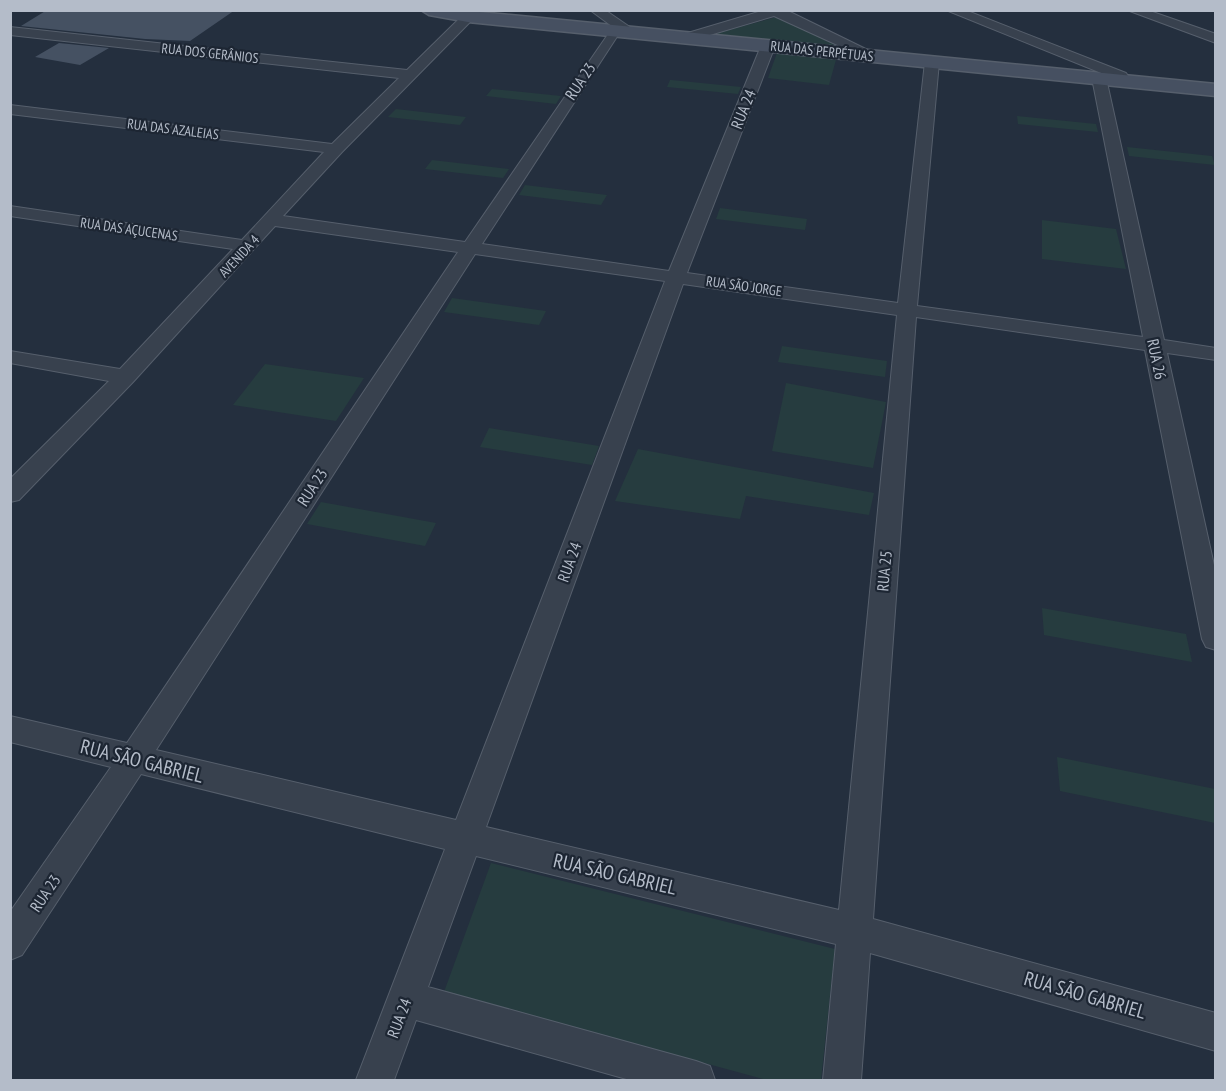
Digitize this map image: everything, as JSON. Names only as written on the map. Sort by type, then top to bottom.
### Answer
[{"type":"street","name":"RUA DAS PERPÉTUAS","points":[[429,10],[468,17],[1215,90]]},
{"type":"street","points":[[596,10],[622,31]]},
{"type":"street","points":[[952,10],[1135,81]]},
{"type":"street","points":[[1133,10],[1215,39]]},
{"type":"street","points":[[686,38],[776,11],[873,56]]},
{"type":"street","name":"AVENIDA 4","points":[[10,494],[125,377],[273,220],[336,149],[468,17]]},
{"type":"street","name":"RUA DOS GERÂNIOS","points":[[10,31],[410,75]]},
{"type":"street","name":"RUA 23","points":[[10,944],[135,759],[468,248],[622,31]]},
{"type":"street","name":"RUA 24","points":[[375,1080],[676,277],[768,46]]},
{"type":"street","name":"RUA 25","points":[[842,1080],[906,309],[932,62]]},
{"type":"street","name":"RUA 26","points":[[1099,78],[1215,639]]},
{"type":"street","name":"RUA DAS AZALEIAS","points":[[10,109],[336,149]]},
{"type":"street","name":"RUA DAS AÇUCENAS","points":[[10,212],[248,246]]},
{"type":"street","name":"RUA SÃO JORGE","points":[[273,220],[1215,354]]},
{"type":"street","points":[[10,357],[125,377]]},
{"type":"street","name":"RUA SÃO GABRIEL","points":[[10,729],[854,931],[1215,1032]]},
{"type":"street","points":[[406,999],[696,1080]]},
{"type":"green space","points":[[780,16],[842,46],[846,50],[711,35]]},
{"type":"green space","points":[[778,50],[837,56],[829,85],[768,78]]},
{"type":"green space","points":[[670,80],[741,87],[738,94],[667,87]]},
{"type":"green space","points":[[492,89],[561,96],[556,104],[486,96]]},
{"type":"green space","points":[[396,109],[466,117],[460,125],[388,117]]},
{"type":"green space","points":[[1017,116],[1096,124],[1098,132],[1018,124]]},
{"type":"green space","points":[[1127,147],[1212,156],[1215,165],[1129,156]]},
{"type":"green space","points":[[432,160],[509,169],[503,178],[425,169]]},
{"type":"green space","points":[[525,185],[607,195],[601,205],[519,195]]},
{"type":"green space","points":[[720,208],[807,219],[805,230],[716,219]]},
{"type":"green space","points":[[1042,220],[1116,229],[1126,269],[1042,259]]},
{"type":"green space","points":[[452,298],[546,311],[539,325],[444,312]]},
{"type":"green space","points":[[782,346],[887,361],[885,377],[778,362]]},
{"type":"green space","points":[[265,364],[364,378],[336,421],[233,405]]},
{"type":"green space","points":[[786,383],[886,402],[873,468],[772,451]]},
{"type":"green space","points":[[489,428],[599,446],[592,465],[480,447]]},
{"type":"green space","points":[[638,449],[874,493],[869,515],[746,496],[740,519],[615,501]]},
{"type":"green space","points":[[321,502],[436,523],[425,546],[307,524]]},
{"type":"green space","points":[[1042,608],[1186,634],[1192,662],[1044,635]]},
{"type":"green space","points":[[1057,757],[1215,789],[1215,823],[1060,791]]},
{"type":"green space","points":[[491,863],[835,949],[821,1080],[767,1080],[444,992]]},
{"type":"building","points":[[47,10],[235,10],[190,41],[145,39],[21,26]]},
{"type":"building","points":[[59,43],[109,48],[80,65],[35,57]]}]
